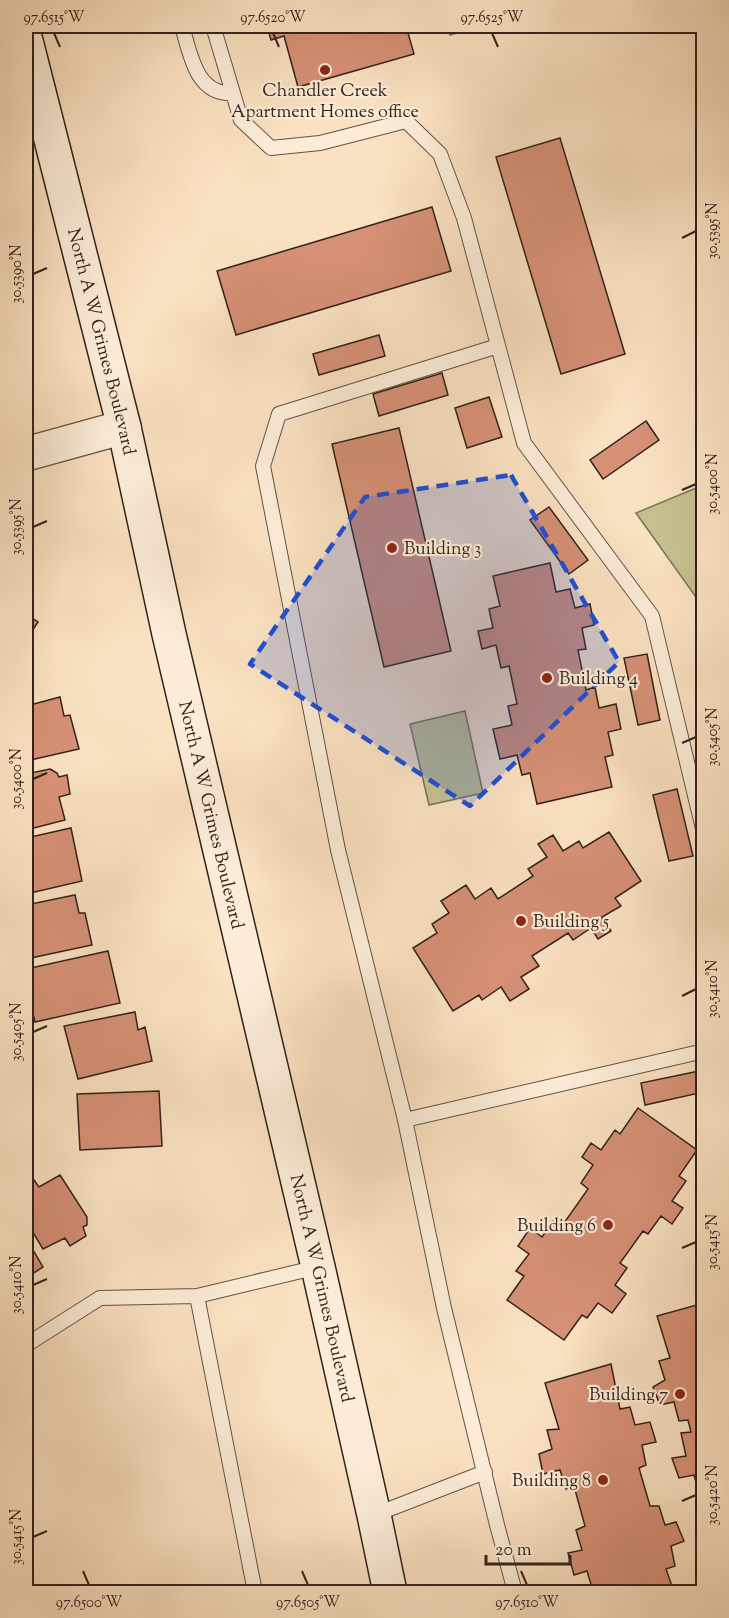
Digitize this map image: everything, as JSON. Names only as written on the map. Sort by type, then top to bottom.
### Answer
[{"type":"main road","name":"North A W Grimes Boulevard","points":[[26,41],[124,427],[169,634],[318,1267],[390,1593]]},
{"type":"main road","points":[[26,454],[124,427]]},
{"type":"lane","points":[[182,26],[193,66],[210,88],[220,94],[233,93]]},
{"type":"lane","points":[[213,26],[241,120],[271,148],[320,143],[406,121],[440,154],[464,218],[524,443],[652,616],[704,833]]},
{"type":"lane","points":[[498,346],[279,414],[263,466],[339,850],[405,1120],[444,1308],[515,1593]]},
{"type":"lane","points":[[405,1120],[704,1051]]},
{"type":"lane","points":[[26,1345],[100,1298],[197,1296],[318,1267]]},
{"type":"lane","points":[[197,1296],[255,1593]]},
{"type":"lane","points":[[374,1515],[485,1472]]},
{"type":"highlighted area","points":[[511,475],[619,662],[470,806],[250,664],[365,497]]},
{"type":"shaded area","points":[[447,26],[481,26],[450,35]]},
{"type":"shaded area","points":[[696,488],[704,517],[703,620],[696,597],[636,513]]},
{"type":"shaded area","points":[[465,711],[483,793],[429,805],[410,724]]},
{"type":"building","name":"Chandler Creek Apartment Homes office","points":[[267,26],[406,26],[414,54],[298,87],[284,36],[271,40]]},
{"type":"building","points":[[560,138],[625,354],[561,374],[496,157]]},
{"type":"building","points":[[432,207],[451,271],[236,335],[217,271]]},
{"type":"building","points":[[379,335],[385,356],[319,375],[313,354]]},
{"type":"building","points":[[442,373],[448,395],[379,416],[373,394]]},
{"type":"building","points":[[489,397],[502,437],[467,448],[455,408]]},
{"type":"building","points":[[646,421],[659,440],[603,479],[590,460]]},
{"type":"building","name":"Building 3","points":[[399,428],[451,651],[384,667],[332,444]]},
{"type":"building","points":[[549,507],[588,560],[569,574],[530,520]]},
{"type":"building","name":"Building 4","points":[[550,563],[556,592],[570,589],[575,608],[590,604],[594,625],[582,628],[586,649],[578,650],[586,690],[595,687],[599,708],[616,704],[621,729],[608,732],[613,755],[605,757],[612,787],[537,804],[530,773],[522,775],[517,755],[500,759],[493,729],[512,725],[508,706],[517,704],[509,666],[501,668],[496,645],[482,649],[478,631],[493,628],[489,609],[500,606],[493,576]]},
{"type":"building","points":[[26,614],[38,622],[26,640]]},
{"type":"building","points":[[647,654],[660,720],[638,725],[624,658]]},
{"type":"building","points":[[60,697],[64,716],[70,715],[79,749],[26,761],[26,706]]},
{"type":"building","points":[[50,769],[59,777],[67,775],[70,794],[59,797],[65,820],[26,830],[26,774]]},
{"type":"building","points":[[677,789],[693,856],[669,861],[653,795]]},
{"type":"building","points":[[71,828],[82,881],[26,894],[26,838]]},
{"type":"building","name":"Building 5","points":[[609,832],[641,881],[615,898],[621,906],[602,917],[611,931],[598,939],[591,928],[573,940],[568,933],[532,956],[539,966],[521,977],[529,989],[510,1001],[501,987],[482,1000],[479,995],[453,1011],[413,948],[437,933],[432,924],[449,913],[441,901],[466,885],[475,899],[491,888],[498,899],[533,876],[528,869],[547,857],[538,844],[553,835],[563,851],[579,841],[583,848]]},
{"type":"building","points":[[75,895],[79,913],[85,913],[92,945],[26,959],[26,905]]},
{"type":"building","points":[[108,951],[120,1003],[35,1022],[26,983],[26,969]]},
{"type":"building","points":[[135,1012],[138,1030],[145,1027],[152,1061],[78,1079],[64,1026]]},
{"type":"building","points":[[704,1070],[704,1092],[645,1105],[641,1083]]},
{"type":"building","points":[[159,1091],[162,1146],[80,1150],[77,1094]]},
{"type":"building","name":"Building 6","points":[[638,1108],[697,1150],[679,1176],[686,1181],[672,1201],[683,1208],[672,1224],[661,1216],[648,1234],[643,1231],[620,1263],[627,1268],[615,1285],[626,1294],[612,1313],[598,1303],[587,1318],[582,1315],[564,1340],[507,1300],[524,1276],[516,1271],[529,1254],[518,1246],[530,1228],[542,1237],[554,1220],[562,1226],[588,1189],[581,1183],[593,1165],[582,1157],[591,1143],[601,1150],[615,1130],[620,1134]]},
{"type":"building","points":[[60,1175],[87,1217],[87,1225],[83,1227],[86,1236],[70,1246],[65,1238],[43,1249],[26,1221],[26,1185],[34,1180],[39,1187]]},
{"type":"building","points":[[26,1238],[43,1267],[26,1278]]},
{"type":"building","name":"Building 7","points":[[704,1303],[704,1495],[700,1496],[694,1475],[679,1478],[672,1458],[686,1456],[681,1433],[691,1432],[688,1420],[679,1421],[674,1402],[660,1405],[653,1387],[665,1380],[659,1361],[670,1358],[657,1316]]},
{"type":"building","name":"Building 8","points":[[611,1364],[620,1409],[630,1407],[635,1425],[650,1422],[656,1442],[642,1445],[646,1465],[639,1468],[650,1506],[659,1506],[665,1525],[676,1522],[684,1541],[671,1546],[675,1566],[666,1569],[674,1592],[606,1592],[605,1589],[593,1591],[587,1571],[574,1575],[568,1553],[582,1550],[576,1530],[585,1526],[574,1486],[566,1489],[560,1470],[543,1474],[539,1454],[552,1449],[547,1430],[559,1429],[545,1383]]},
{"type":"place","name":"Chandler Creek Apartment Homes office","points":[[325,70]]},
{"type":"place","name":"Building 3","points":[[392,548]]},
{"type":"place","name":"Building 4","points":[[547,678]]},
{"type":"place","name":"Building 5","points":[[521,921]]},
{"type":"place","name":"Building 6","points":[[608,1225]]},
{"type":"place","name":"Building 7","points":[[680,1394]]},
{"type":"place","name":"Building 8","points":[[603,1480]]}]
